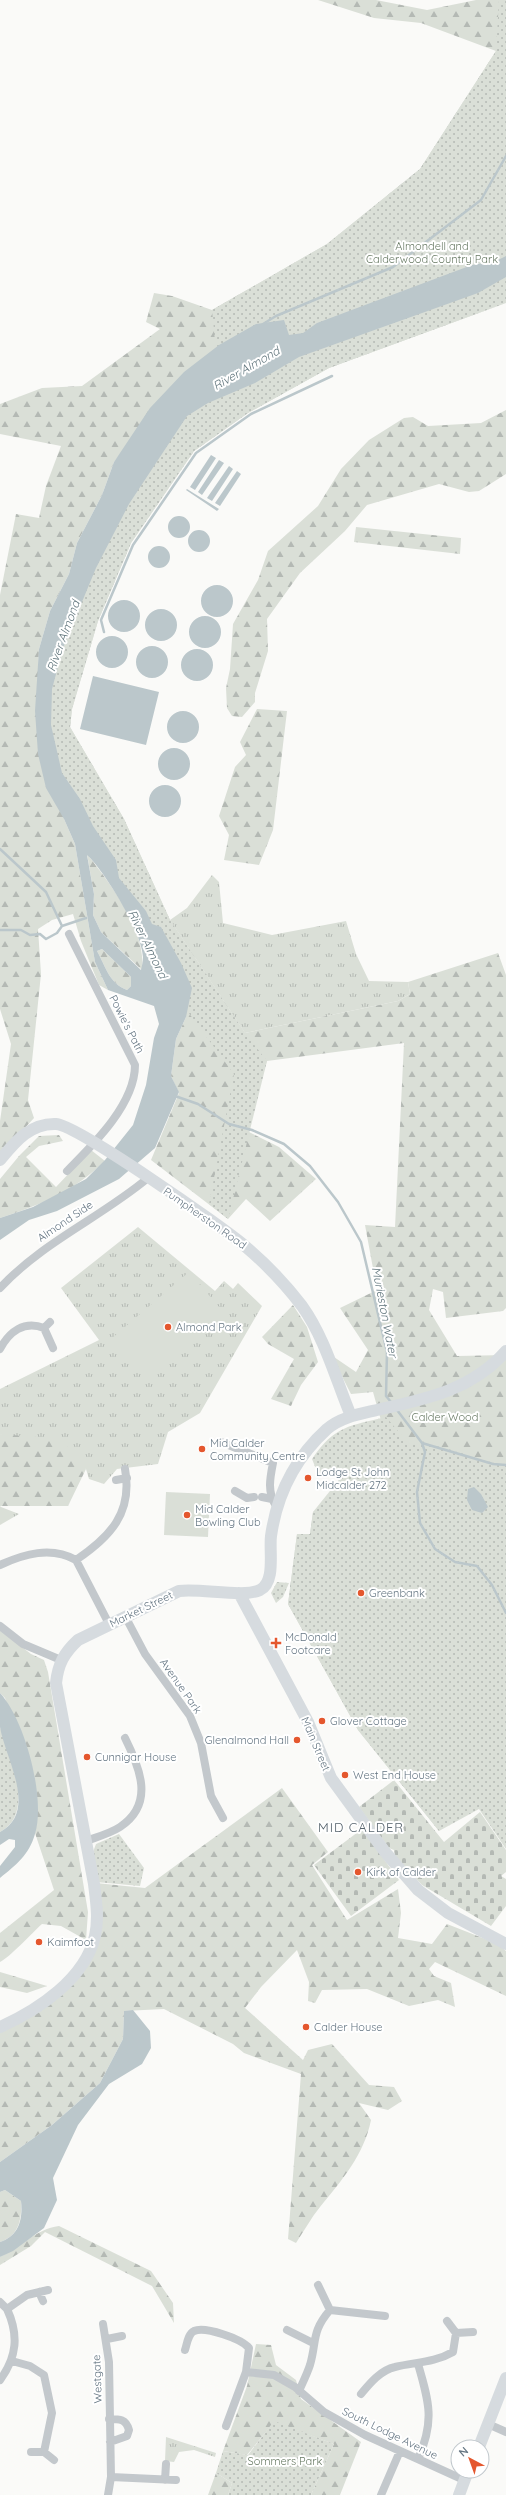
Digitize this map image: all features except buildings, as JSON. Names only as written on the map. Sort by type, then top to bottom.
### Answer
[{"type":"main road","points":[[0,1160],[17,1140],[31,1129],[44,1124],[58,1124],[70,1129],[99,1146]]},
{"type":"main road","name":"Pumpherston Road","points":[[99,1146],[235,1238],[264,1263],[302,1306],[316,1329],[351,1416]]},
{"type":"main road","points":[[274,1502],[286,1481],[312,1444],[329,1428],[351,1416],[427,1400],[449,1392],[476,1378],[506,1351]]},
{"type":"main road","name":"Market Street","points":[[61,1660],[78,1640],[179,1591],[195,1589],[251,1593],[261,1590],[269,1580],[270,1574],[274,1502]]},
{"type":"main road","name":"Main Street","points":[[239,1592],[308,1722],[331,1778],[403,1876],[418,1890],[448,1913],[506,1944]]},
{"type":"main road","points":[[0,2027],[32,2011],[70,1978],[92,1948],[98,1915],[86,1841],[56,1683],[61,1660]]},
{"type":"main road","points":[[481,2439],[506,2378]]},
{"type":"main road","points":[[458,2495],[465,2479]]},
{"type":"street","name":"Powie's Path","points":[[67,1171],[99,1146],[135,1079],[135,1065],[69,934]]},
{"type":"street","name":"Almond Side","points":[[0,1288],[23,1265],[49,1245],[148,1178]]},
{"type":"street","points":[[0,1350],[9,1334],[19,1328],[32,1325],[47,1325],[53,1348]]},
{"type":"street","points":[[221,1442],[273,1462],[270,1478],[274,1502],[258,1497],[247,1498],[235,1491]]},
{"type":"street","points":[[76,1560],[104,1539],[116,1523],[125,1505],[126,1474],[116,1480]]},
{"type":"street","points":[[0,1566],[18,1557],[40,1552],[61,1553],[76,1560],[109,1624]]},
{"type":"street","name":"Avenue Park","points":[[125,1616],[145,1654],[190,1716],[201,1743],[211,1796],[223,1818]]},
{"type":"street","points":[[0,1626],[23,1644],[61,1660]]},
{"type":"street","points":[[86,1841],[120,1827],[133,1814],[141,1796],[142,1777],[125,1748],[125,1738]]},
{"type":"street","points":[[318,2285],[330,2310]]},
{"type":"street","points":[[6,2309],[27,2295],[48,2290]]},
{"type":"street","points":[[39,2292],[43,2301]]},
{"type":"street","points":[[0,2302],[6,2309],[11,2319],[16,2340],[12,2361],[0,2380]]},
{"type":"street","points":[[330,2310],[371,2317],[385,2316]]},
{"type":"street","points":[[299,2391],[310,2364],[313,2343],[322,2320],[330,2310]]},
{"type":"street","points":[[361,2394],[374,2379],[393,2367],[439,2360],[453,2352],[456,2333],[447,2321]]},
{"type":"street","name":"Westgate","points":[[103,2324],[107,2339],[111,2477],[108,2495]]},
{"type":"street","points":[[185,2350],[190,2334],[195,2331],[202,2330],[239,2340],[245,2344],[250,2352],[246,2372],[226,2426]]},
{"type":"street","points":[[287,2330],[313,2343]]},
{"type":"street","points":[[456,2333],[473,2332]]},
{"type":"street","name":"Westgate","points":[[107,2339],[122,2336]]},
{"type":"street","points":[[12,2361],[30,2366],[44,2375],[52,2413],[44,2452]]},
{"type":"street","points":[[418,2364],[430,2418],[425,2442],[418,2459]]},
{"type":"street","name":"South Lodge Avenue","points":[[246,2372],[274,2375],[299,2391],[324,2412],[365,2435],[418,2459],[450,2470]]},
{"type":"street","name":"Westgate","points":[[109,2419],[122,2419],[127,2424],[129,2430],[127,2436],[110,2442]]},
{"type":"street","points":[[488,2424],[506,2432]]},
{"type":"street","points":[[381,2495],[400,2451]]},
{"type":"street","points":[[32,2452],[44,2452],[54,2460]]},
{"type":"street","points":[[165,2480],[166,2464]]},
{"type":"street","points":[[111,2477],[176,2480]]},
{"type":"green space","points":[[318,0],[376,0],[427,10],[476,0],[506,0],[506,156],[132,439],[114,462],[102,495],[77,543],[69,574],[50,611],[39,649],[38,679],[64,819],[75,844],[95,962],[108,990],[99,985],[81,941],[73,914],[52,920],[38,929],[41,974],[28,1100],[34,1118],[0,1155],[0,1121],[11,1044],[0,1009],[0,595],[16,514],[39,518],[46,486],[61,446],[0,434],[0,404],[42,388],[82,386],[160,329],[146,322],[154,293],[172,296],[212,310],[327,244],[420,169],[496,51],[421,23],[374,18]]},
{"type":"green space","name":"Almondell and Calderwood Country Park","points":[[499,0],[506,0],[506,303],[329,368],[248,413],[194,451],[131,543],[98,621],[72,709],[70,727],[124,819],[170,920],[245,1033],[267,1061],[228,1219],[209,1204],[234,1074],[168,985],[68,801],[45,725],[61,633],[169,415],[219,383],[212,310],[327,244],[420,169],[496,51]]},
{"type":"green space","points":[[506,303],[329,368],[248,413],[194,451],[131,543],[98,621],[72,709],[70,727],[124,819],[170,920],[245,1033],[398,1001],[410,994],[408,982],[498,953],[506,975],[506,1308],[503,1311],[446,1318],[443,1292],[433,1289],[429,1310],[457,1356],[506,1355],[506,1582],[439,1831],[358,1730],[288,1604],[297,1534],[310,1534],[313,1512],[393,1463],[373,1392],[351,1394],[331,1355],[356,1372],[368,1350],[340,1308],[377,1290],[365,1225],[395,1227],[404,1043],[267,1061],[245,1130],[279,1147],[316,1179],[270,1221],[246,1199],[228,1219],[151,1160],[179,1093],[171,1076],[176,1039],[186,1017],[52,689],[187,416]]},
{"type":"green space","points":[[506,410],[506,474],[479,491],[469,492],[439,484],[367,505],[345,531],[300,573],[267,619],[268,651],[255,693],[255,702],[242,717],[232,716],[227,708],[226,688],[230,669],[233,624],[258,580],[268,551],[318,506],[341,469],[369,440],[404,418],[413,417],[428,426],[481,423]]},
{"type":"green space","points":[[356,527],[461,538],[460,554],[354,542]]},
{"type":"green space","points":[[257,709],[287,711],[273,830],[259,865],[224,860],[229,835],[219,816],[235,767],[246,755],[240,742]]},
{"type":"green space","points":[[87,854],[116,893],[133,924],[139,940],[142,955],[142,970],[101,932],[93,915],[94,894]]},
{"type":"green space","points":[[212,875],[219,882],[223,923],[272,935],[346,921],[356,954],[369,981],[408,982],[410,994],[398,1001],[245,1033],[170,920],[187,908]]},
{"type":"green space","points":[[102,949],[131,977],[131,986],[127,990],[112,979],[97,951]]},
{"type":"green space","points":[[59,1135],[63,1141],[39,1146],[26,1157],[56,1187],[91,1150],[105,1161],[93,1172],[69,1189],[29,1208],[0,1218],[0,1179],[19,1156],[39,1136]]},
{"type":"green space","points":[[138,1227],[215,1291],[224,1281],[233,1289],[238,1283],[262,1306],[200,1413],[168,1432],[158,1464],[117,1469],[104,1484],[89,1479],[86,1469],[0,1434],[0,1389],[99,1340],[61,1288]]},
{"type":"green space","name":"Almond Park","points":[[189,1272],[225,1314],[147,1381],[111,1339]]},
{"type":"green space","points":[[293,1305],[307,1327],[318,1362],[301,1385],[291,1406],[271,1399],[294,1359],[268,1344],[262,1337]]},
{"type":"green space","name":"Calder Wood","points":[[386,1417],[409,1444],[434,1445],[482,1460],[506,1465],[506,1849],[479,1809],[439,1831],[358,1730],[288,1604],[297,1534],[310,1534],[313,1512],[342,1476],[318,1474],[312,1459],[328,1439],[336,1433],[353,1425]]},
{"type":"green space","points":[[0,1434],[61,1439],[86,1469],[68,1506],[0,1506]]},
{"type":"green space","name":"Mid Calder Bowling Club","points":[[166,1492],[210,1494],[208,1537],[164,1535]]},
{"type":"green space","points":[[0,1506],[1,1507],[19,1514],[0,1525]]},
{"type":"green space","points":[[277,1582],[289,1583],[283,1597],[276,1603],[271,1593]]},
{"type":"green space","points":[[0,1630],[31,1654],[44,1660],[48,1672],[88,1912],[86,1940],[61,1926],[42,1924],[15,1951],[0,1962],[0,1933],[54,1890],[35,1833],[37,1801],[5,1698],[0,1693]]},
{"type":"green space","points":[[0,1727],[14,1768],[18,1798],[17,1812],[11,1823],[0,1832]]},
{"type":"green space","points":[[394,1780],[444,1842],[480,1812],[506,1850],[506,1872],[501,1876],[506,1879],[506,1906],[491,1926],[422,1885],[395,1856],[394,1850],[389,1848],[359,1807]]},
{"type":"green space","points":[[282,1788],[328,1852],[312,1865],[347,1920],[398,1889],[401,1913],[398,1938],[432,1944],[447,1924],[498,1944],[506,1951],[506,1996],[435,1962],[429,1969],[434,1976],[451,1983],[455,2007],[438,2000],[409,2006],[367,1989],[322,1990],[315,2003],[308,2001],[309,1982],[297,1950],[261,1987],[245,2008],[303,2060],[308,2050],[332,2044],[369,2085],[394,2087],[402,2101],[388,2110],[359,2103],[371,2120],[363,2145],[358,2156],[317,2211],[296,2243],[288,2239],[301,2074],[244,2053],[233,2044],[164,2009],[124,2011],[123,2039],[100,2083],[52,2125],[0,2162],[0,2027],[47,2000],[92,1948],[96,1883],[145,1888]]},
{"type":"green space","points":[[362,1829],[399,1880],[351,1916],[314,1865]]},
{"type":"green space","points":[[119,1834],[144,1868],[140,1886],[96,1882],[93,1852],[96,1844]]},
{"type":"green space","points":[[0,1972],[47,1986],[27,1993],[0,1987]]},
{"type":"green space","points":[[5,2190],[21,2201],[21,2214],[15,2231],[11,2236],[0,2242],[0,2192]]},
{"type":"green space","points":[[59,2226],[151,2271],[173,2303],[174,2323],[152,2286],[45,2232],[31,2246],[0,2265],[0,2257],[36,2234]]},
{"type":"green space","points":[[256,2344],[271,2345],[276,2365],[296,2380],[301,2399],[361,2442],[340,2495],[311,2495],[334,2444],[274,2422],[247,2455],[223,2451],[247,2386]]},
{"type":"green space","name":"Sommers Park","points":[[274,2421],[334,2444],[311,2495],[228,2495],[232,2483],[216,2473],[223,2451],[248,2455]]},
{"type":"green space","points":[[166,2437],[216,2453],[215,2457],[194,2450],[179,2452],[174,2462],[165,2461]]},
{"type":"green space","points":[[216,2473],[232,2483],[228,2495],[208,2495]]},
{"type":"water","name":"River Almond","points":[[506,256],[506,277],[478,293],[299,357],[255,383],[208,403],[187,416],[129,504],[96,568],[63,648],[52,689],[51,725],[62,773],[80,799],[93,826],[116,860],[119,878],[146,911],[152,924],[161,927],[181,963],[192,988],[186,1017],[176,1039],[171,1076],[179,1092],[155,1148],[119,1179],[57,1211],[29,1220],[0,1240],[0,1218],[33,1207],[86,1179],[105,1160],[133,1125],[146,1085],[154,1038],[159,1024],[154,1006],[108,990],[95,962],[75,844],[64,819],[46,788],[38,754],[35,711],[39,649],[50,611],[69,574],[77,543],[102,495],[114,462],[150,408],[184,372],[219,345],[256,324],[284,320],[289,335],[303,333],[317,323],[472,265],[496,261]],"holes":[[[87,855],[103,874],[112,888],[137,933],[143,957],[141,970],[101,932],[93,915],[94,894]],[[102,949],[131,977],[131,986],[127,990],[112,979],[97,951]]]},
{"type":"water","points":[[211,455],[216,458],[195,490],[190,487]]},
{"type":"water","points":[[219,460],[224,463],[202,495],[198,492]]},
{"type":"water","points":[[229,466],[233,469],[212,501],[207,498]]},
{"type":"water","points":[[237,471],[241,474],[220,506],[215,503]]},
{"type":"water","points":[[187,489],[219,509],[217,511],[186,490]]},
{"type":"water","points":[[179,516],[187,519],[190,527],[187,535],[179,538],[171,535],[168,527],[171,519]]},
{"type":"water","points":[[199,530],[203,531],[209,537],[209,545],[203,551],[199,552],[195,551],[189,545],[188,541],[189,537],[195,531]]},
{"type":"water","points":[[159,546],[167,549],[170,557],[167,565],[159,568],[151,565],[148,557],[151,549]]},
{"type":"water","points":[[214,585],[220,585],[229,589],[233,601],[229,613],[220,617],[214,617],[205,613],[201,604],[201,598],[205,589]]},
{"type":"water","points":[[121,600],[127,600],[136,604],[140,616],[136,628],[127,632],[121,632],[112,628],[108,619],[108,613],[112,604]]},
{"type":"water","points":[[158,609],[164,609],[173,613],[177,625],[173,637],[164,641],[158,641],[149,637],[145,628],[145,622],[149,613]]},
{"type":"water","points":[[202,616],[208,616],[217,620],[221,632],[217,644],[208,648],[202,648],[193,644],[189,635],[189,629],[193,620]]},
{"type":"water","points":[[109,636],[115,636],[124,640],[128,652],[124,664],[115,668],[109,668],[100,664],[96,655],[96,649],[100,640]]},
{"type":"water","points":[[149,646],[155,646],[164,650],[168,662],[164,674],[155,678],[149,678],[140,674],[136,665],[136,659],[140,650]]},
{"type":"water","points":[[194,649],[200,649],[209,653],[213,665],[209,677],[200,681],[194,681],[185,677],[181,668],[181,662],[185,653]]},
{"type":"water","points":[[93,676],[159,692],[146,745],[80,729]]},
{"type":"water","points":[[180,711],[186,711],[195,715],[199,727],[195,739],[186,743],[180,743],[171,739],[167,730],[167,724],[171,715]]},
{"type":"water","points":[[171,748],[177,748],[186,752],[190,764],[186,776],[177,780],[171,780],[162,776],[158,767],[158,761],[162,752]]},
{"type":"water","points":[[162,785],[168,785],[177,789],[181,801],[177,813],[168,817],[162,817],[153,813],[149,804],[149,798],[153,789]]},
{"type":"water","points":[[474,1487],[481,1494],[488,1507],[482,1513],[472,1510],[467,1500],[468,1489]]},
{"type":"water","points":[[0,1693],[18,1721],[25,1740],[35,1781],[38,1801],[38,1819],[35,1834],[26,1854],[0,1878],[0,1866],[15,1847],[15,1840],[9,1839],[0,1845],[0,1832],[11,1823],[17,1811],[18,1798],[16,1783],[0,1727]]},
{"type":"water","points":[[133,2010],[150,2031],[151,2048],[142,2064],[109,2084],[78,2125],[53,2178],[57,2200],[44,2228],[13,2251],[0,2257],[0,2242],[12,2236],[18,2226],[21,2214],[21,2201],[5,2190],[0,2192],[0,2162],[52,2125],[100,2083],[123,2039],[124,2011]]},
{"type":"waterway","points":[[263,324],[276,316],[393,267],[481,200],[506,156]]},
{"type":"waterway","points":[[104,632],[101,620],[133,545],[196,453],[251,414],[332,376]]},
{"type":"waterway","points":[[0,849],[46,892],[62,926]]},
{"type":"waterway","points":[[0,930],[21,930],[30,935],[40,934],[46,939],[57,933],[62,926],[86,918]]},
{"type":"waterway","name":"Murieston Water","points":[[175,1096],[198,1104],[229,1124],[252,1130],[284,1144],[310,1166],[338,1202],[361,1242],[387,1352],[386,1396],[391,1402]]},
{"type":"waterway","name":"Murieston Water","points":[[397,1410],[422,1443],[425,1452],[417,1492],[420,1523],[435,1549],[455,1562],[477,1566],[492,1585],[506,1613]]},
{"type":"waterway","points":[[422,1443],[493,1464],[506,1465]]},
{"type":"place","name":"Almond Park","points":[[168,1327]]},
{"type":"place","name":"Mid Calder Community Centre","points":[[202,1449]]},
{"type":"place","name":"Lodge St John Midcalder 272","points":[[308,1478]]},
{"type":"place","name":"Mid Calder Bowling Club","points":[[187,1515]]},
{"type":"place","name":"Greenbank","points":[[361,1593]]},
{"type":"place","name":"McDonald Footcare","points":[[276,1643]]},
{"type":"place","name":"Glover Cottage","points":[[322,1721]]},
{"type":"place","name":"Glenalmond Hall","points":[[297,1740]]},
{"type":"place","name":"Cunnigar House","points":[[87,1757]]},
{"type":"place","name":"West End House","points":[[345,1775]]},
{"type":"place","name":"Kirk of Calder","points":[[358,1872]]},
{"type":"place","name":"Kaimfoot","points":[[39,1942]]},
{"type":"place","name":"Calder House","points":[[306,2027]]},
{"type":"district","name":"MID CALDER","points":[[361,1827]]}]
